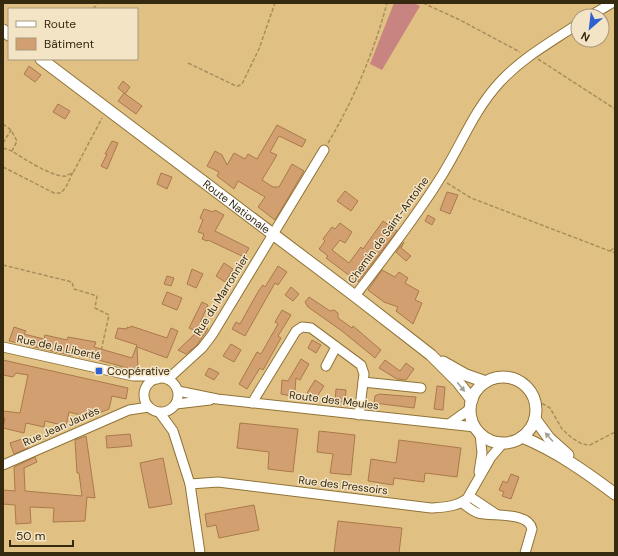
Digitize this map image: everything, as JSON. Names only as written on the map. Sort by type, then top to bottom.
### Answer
[{"type":"main road","name":"Route Nationale","points":[[42,60],[431,355]]},
{"type":"main road","points":[[431,355],[466,375],[486,382]]},
{"type":"main road","points":[[431,355],[471,404],[478,430],[487,439],[503,443],[522,437],[530,429],[535,419],[536,403],[528,388],[512,378],[503,377],[486,382],[477,389],[471,404]]},
{"type":"main road","points":[[535,419],[549,438],[586,472],[615,494]]},
{"type":"main road","points":[[522,437],[543,446],[586,472]]},
{"type":"street","name":"Chemin de Saint-Antoine","points":[[355,296],[414,218],[440,178],[481,105],[500,82],[530,56],[570,29]]},
{"type":"street","name":"Rue du Marronnier","points":[[168,379],[202,348],[212,334],[324,150]]},
{"type":"street","points":[[252,403],[296,331],[302,327],[312,328],[361,365],[364,374],[359,415]]},
{"type":"street","name":"Rue de la Liberté","points":[[3,347],[133,376],[146,376],[157,379]]},
{"type":"street","points":[[326,366],[336,347]]},
{"type":"street","name":"Rue de la Liberté","points":[[133,376],[145,392]]},
{"type":"street","points":[[173,431],[175,406],[179,397],[178,391],[175,385],[168,379],[157,379],[149,384],[145,392],[148,407],[160,413],[173,431],[190,484],[200,553]]},
{"type":"street","points":[[363,382],[421,388]]},
{"type":"street","name":"Route des Meules","points":[[178,391],[217,399],[449,424],[478,430]]},
{"type":"street","name":"Rue Jean Jaurès","points":[[129,410],[145,392]]},
{"type":"street","name":"Route des Meules","points":[[175,406],[217,399]]},
{"type":"street","points":[[449,424],[471,404]]},
{"type":"street","points":[[160,413],[165,412],[175,406]]},
{"type":"street","name":"Rue Jean Jaurès","points":[[6,463],[129,410],[148,407]]},
{"type":"street","points":[[478,430],[482,453],[478,478]]},
{"type":"street","points":[[503,443],[491,457],[469,496],[462,503],[478,513],[517,517],[532,527],[531,538],[525,553]]},
{"type":"street","name":"Rue des Pressoirs","points":[[190,484],[218,482],[430,508],[447,507],[462,503]]},
{"type":"street","points":[[469,496],[497,515]]},
{"type":"path","points":[[188,63],[234,85],[238,86],[242,84],[259,49],[275,3]]},
{"type":"path","points":[[324,150],[359,86],[387,3]]},
{"type":"path","points":[[423,3],[472,25],[530,56],[615,109]]},
{"type":"path","points":[[3,167],[54,193],[61,193],[66,187],[107,110]]},
{"type":"path","points":[[3,124],[11,130],[17,141],[12,151]]},
{"type":"path","points":[[3,143],[11,130]]},
{"type":"path","points":[[3,148],[12,151],[23,159],[56,174],[66,176],[74,171]]},
{"type":"path","points":[[440,178],[471,198],[615,253]]},
{"type":"path","points":[[609,251],[615,247]]},
{"type":"path","points":[[3,265],[72,282],[74,288],[97,296],[95,308],[110,315],[97,367]]},
{"type":"path","points":[[536,403],[550,408],[562,429],[582,444],[590,445],[615,432]]},
{"type":"shaded area","points":[[394,3],[414,3],[420,6],[382,70],[370,64]]},
{"type":"building","points":[[29,66],[41,75],[35,82],[24,74]]},
{"type":"building","points":[[123,81],[130,87],[125,94],[118,88]]},
{"type":"building","points":[[124,93],[142,106],[136,114],[118,101]]},
{"type":"building","points":[[58,104],[70,111],[65,119],[53,112]]},
{"type":"building","points":[[277,125],[306,140],[302,147],[279,136],[270,152],[277,155],[262,180],[273,187],[279,187],[292,164],[304,171],[275,220],[258,207],[265,197],[238,181],[234,189],[217,176],[219,172],[207,166],[215,151],[222,155],[227,165],[234,153],[245,159],[248,154],[257,159]]},
{"type":"building","points":[[112,141],[118,143],[107,169],[101,166]]},
{"type":"building","points":[[161,173],[172,177],[167,189],[157,184]]},
{"type":"building","points":[[345,191],[358,201],[351,211],[337,201]]},
{"type":"building","points":[[447,192],[458,195],[450,214],[440,210]]},
{"type":"building","points":[[204,209],[213,212],[215,210],[224,215],[215,231],[249,248],[244,257],[208,240],[202,239],[204,234],[198,232],[203,220],[200,218]]},
{"type":"building","points":[[428,215],[435,219],[432,225],[425,221]]},
{"type":"building","points":[[383,221],[397,231],[358,282],[326,258],[328,256],[319,249],[325,241],[323,239],[332,227],[335,229],[340,223],[352,232],[345,243],[340,240],[332,250],[349,263],[361,247],[363,249]]},
{"type":"building","points":[[404,242],[401,248],[411,256],[406,261],[396,252]]},
{"type":"building","points":[[224,263],[233,269],[225,282],[216,276]]},
{"type":"building","points":[[278,266],[287,272],[278,285],[275,283],[245,336],[232,329],[236,322],[240,324],[259,290],[263,285],[265,287]]},
{"type":"building","points":[[192,269],[203,274],[196,288],[187,284]]},
{"type":"building","points":[[382,270],[395,277],[399,272],[408,278],[405,283],[419,291],[415,300],[422,303],[413,324],[396,311],[398,307],[384,302],[368,290]]},
{"type":"building","points":[[167,276],[174,278],[171,286],[164,284]]},
{"type":"building","points":[[291,287],[299,294],[293,301],[285,295]]},
{"type":"building","points":[[167,292],[182,298],[177,310],[162,304]]},
{"type":"building","points":[[309,297],[330,311],[334,310],[338,313],[338,318],[352,328],[353,326],[381,350],[375,358],[342,331],[308,307],[305,302]]},
{"type":"building","points":[[202,302],[208,305],[199,325],[208,329],[197,345],[186,354],[178,350],[197,332],[189,328]]},
{"type":"building","points":[[282,310],[291,315],[278,336],[281,338],[263,370],[260,368],[247,389],[239,384],[257,352],[261,354],[278,324],[275,322]]},
{"type":"building","points":[[131,326],[167,338],[171,328],[178,331],[167,358],[137,347],[138,369],[134,370],[74,353],[73,356],[9,341],[14,327],[26,331],[24,334],[44,339],[45,335],[67,340],[68,337],[96,342],[94,347],[132,358],[137,345],[115,338],[118,328],[127,329],[127,327],[130,328]]},
{"type":"building","points":[[312,340],[321,345],[316,353],[308,348]]},
{"type":"building","points":[[231,344],[241,350],[234,362],[223,356]]},
{"type":"building","points":[[301,359],[309,364],[300,380],[296,378],[295,390],[291,396],[281,394],[282,380],[288,381]]},
{"type":"building","points":[[3,360],[128,388],[126,399],[112,396],[109,409],[89,417],[69,412],[66,426],[45,421],[44,427],[26,423],[24,433],[3,428],[5,418],[3,418],[3,411],[20,413],[28,375],[16,373],[13,377],[3,375]]},
{"type":"building","points":[[385,360],[400,371],[406,363],[414,369],[406,380],[397,379],[379,368]]},
{"type":"building","points":[[209,368],[219,373],[214,380],[205,375]]},
{"type":"building","points":[[315,380],[324,386],[316,398],[307,393]]},
{"type":"building","points":[[437,386],[445,387],[443,410],[434,409]]},
{"type":"building","points":[[336,389],[346,390],[345,402],[335,401]]},
{"type":"building","points":[[379,394],[416,397],[414,408],[374,403],[375,396]]},
{"type":"building","points":[[240,423],[298,429],[293,472],[268,469],[269,452],[237,448]]},
{"type":"building","points":[[319,431],[355,435],[351,475],[330,473],[333,454],[317,452]]},
{"type":"building","points":[[130,434],[132,446],[107,448],[106,436]]},
{"type":"building","points":[[86,436],[95,498],[87,497],[85,521],[53,522],[54,508],[30,507],[31,523],[16,524],[15,505],[3,504],[3,490],[15,491],[14,467],[35,457],[37,462],[24,468],[25,491],[82,496],[79,473],[77,473],[75,440]]},
{"type":"building","points":[[25,438],[28,448],[14,454],[10,443]]},
{"type":"building","points":[[399,440],[461,448],[457,477],[425,473],[424,482],[394,478],[393,485],[368,481],[371,459],[396,463]]},
{"type":"building","points":[[163,458],[172,504],[149,508],[140,463]]},
{"type":"building","points":[[511,474],[519,477],[511,499],[502,496],[504,492],[499,490],[503,481],[507,483]]},
{"type":"building","points":[[254,505],[259,530],[219,538],[216,525],[207,527],[205,514]]},
{"type":"building","points":[[338,521],[402,528],[399,553],[334,553]]},
{"type":"place","name":"Coopérative","points":[[99,371]]}]
